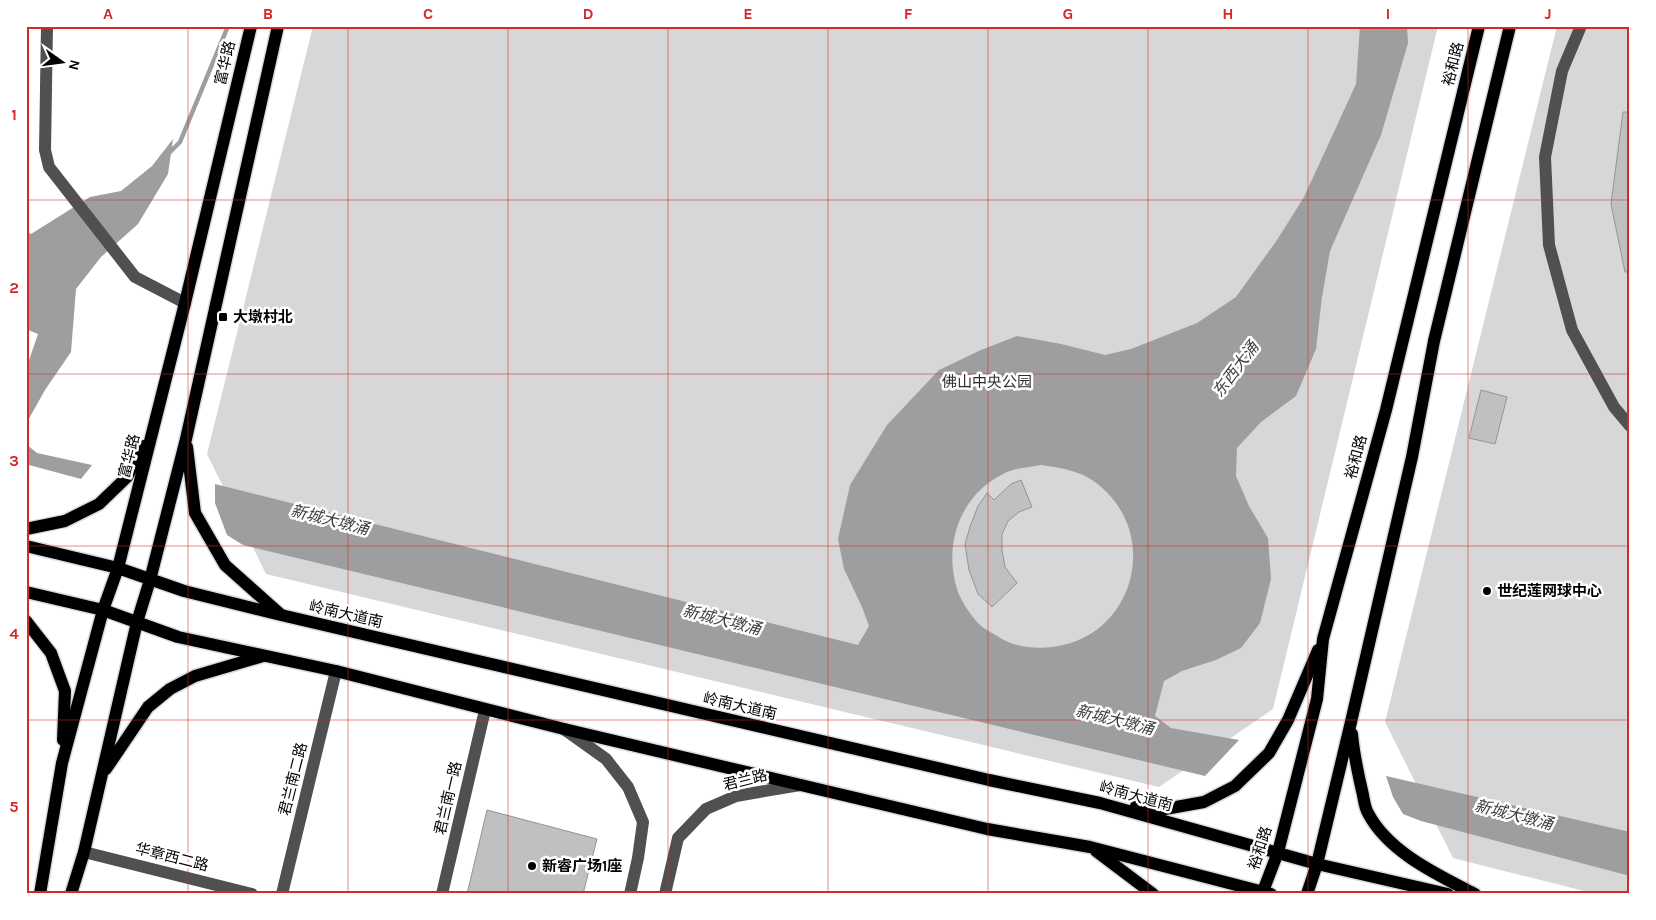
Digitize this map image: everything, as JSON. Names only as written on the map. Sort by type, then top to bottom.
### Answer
[{"type":"main road","name":"富华路","points":[[40,894],[62,763],[103,610],[118,568],[185,303],[251,26]]},
{"type":"main road","points":[[71,894],[84,852],[137,622],[150,580],[186,439],[278,26]]},
{"type":"main road","name":"裕和路","points":[[1265,893],[1278,852],[1317,699],[1323,639],[1386,410],[1479,26]]},
{"type":"main road","points":[[1306,894],[1317,864],[1352,722],[1412,457],[1434,341],[1510,26]]},
{"type":"main road","points":[[26,528],[65,521],[99,504],[126,478],[153,428]]},
{"type":"main road","points":[[186,439],[195,513],[225,565],[281,615]]},
{"type":"main road","name":"岭南大道南","points":[[26,546],[118,568],[184,591],[281,615],[989,780],[1100,803],[1317,864],[1448,894]]},
{"type":"main road","points":[[26,592],[103,610],[178,637],[336,671],[485,710],[987,829],[1090,847],[1265,893]]},
{"type":"main road","points":[[26,621],[51,653],[65,691],[62,763]]},
{"type":"main road","points":[[1100,803],[1165,809],[1204,802],[1235,786],[1269,753],[1288,720],[1323,639]]},
{"type":"main road","points":[[101,775],[148,707],[170,689],[195,676],[266,656]]},
{"type":"main road","points":[[1352,722],[1355,762],[1367,813],[1386,838],[1414,859],[1475,894]]},
{"type":"main road","points":[[1090,847],[1153,894]]},
{"type":"street","points":[[47,26],[45,150],[49,167],[135,277],[185,303]]},
{"type":"street","points":[[1581,26],[1562,71],[1545,157],[1549,245],[1572,330],[1614,407],[1630,426]]},
{"type":"street","name":"君兰南二路","points":[[282,894],[336,671]]},
{"type":"street","name":"君兰南一路","points":[[442,894],[485,710]]},
{"type":"street","points":[[564,729],[606,759],[628,787],[643,822],[630,894]]},
{"type":"street","name":"君兰路","points":[[664,894],[678,838],[706,809],[736,796],[801,784]]},
{"type":"street","name":"华章西二路","points":[[84,852],[252,894]]},
{"type":"green space","name":"佛山中央公园","points":[[313,26],[1438,26],[1273,709],[1159,787],[266,574],[207,454]]},
{"type":"green space","points":[[1557,26],[1630,26],[1630,894],[1596,894],[1453,858],[1385,722]]},
{"type":"water","points":[[1360,26],[1407,26],[1408,43],[1381,135],[1330,251],[1316,349],[1296,396],[1261,422],[1237,448],[1236,476],[1249,506],[1268,538],[1271,579],[1260,623],[1241,648],[1216,660],[1182,671],[1164,681],[1155,716],[1171,728],[1239,740],[1205,776],[243,545],[227,535],[215,503],[215,484],[858,645],[869,626],[844,569],[838,539],[850,485],[887,425],[939,370],[981,350],[1017,336],[1105,355],[1131,349],[1197,323],[1236,297],[1277,240],[1304,197],[1356,84]],"holes":[[[1041,465],[1079,474],[1100,486],[1119,507],[1130,532],[1133,557],[1129,583],[1119,606],[1102,625],[1080,640],[1052,647],[1038,648],[1016,645],[1003,640],[976,621],[958,592],[952,556],[959,522],[977,493],[991,481],[1007,472]]]},
{"type":"water","points":[[173,139],[168,174],[138,224],[101,257],[76,289],[71,352],[45,390],[26,424],[26,369],[38,334],[26,329],[26,231],[31,234],[90,197],[121,191],[152,166]]},
{"type":"water","points":[[26,444],[37,453],[92,465],[81,479],[29,465],[26,469]]},
{"type":"water","name":"新城大墩涌","points":[[1386,776],[1630,832],[1630,876],[1421,821],[1403,814],[1393,797]]},
{"type":"building","points":[[1623,112],[1630,112],[1630,272],[1625,272],[1611,204]]},
{"type":"building","points":[[1481,390],[1507,397],[1495,444],[1469,438]]},
{"type":"building","points":[[1021,480],[1032,507],[1019,512],[1008,521],[1002,534],[1005,567],[1017,583],[992,607],[978,594],[969,570],[965,544],[978,506],[987,493],[994,500],[1011,484]]},
{"type":"building","name":"新睿广场1座","points":[[487,810],[597,839],[583,894],[467,894]]},
{"type":"waterway","points":[[169,153],[180,142],[228,26]]},
{"type":"place","name":"大墩村北","points":[[223,317]]},
{"type":"place","name":"世纪莲网球中心","points":[[1487,591]]},
{"type":"place","name":"新睿广场1座","points":[[532,866]]},
{"type":"water label","name":"东西大涌","points":[[1235,369]]}]
